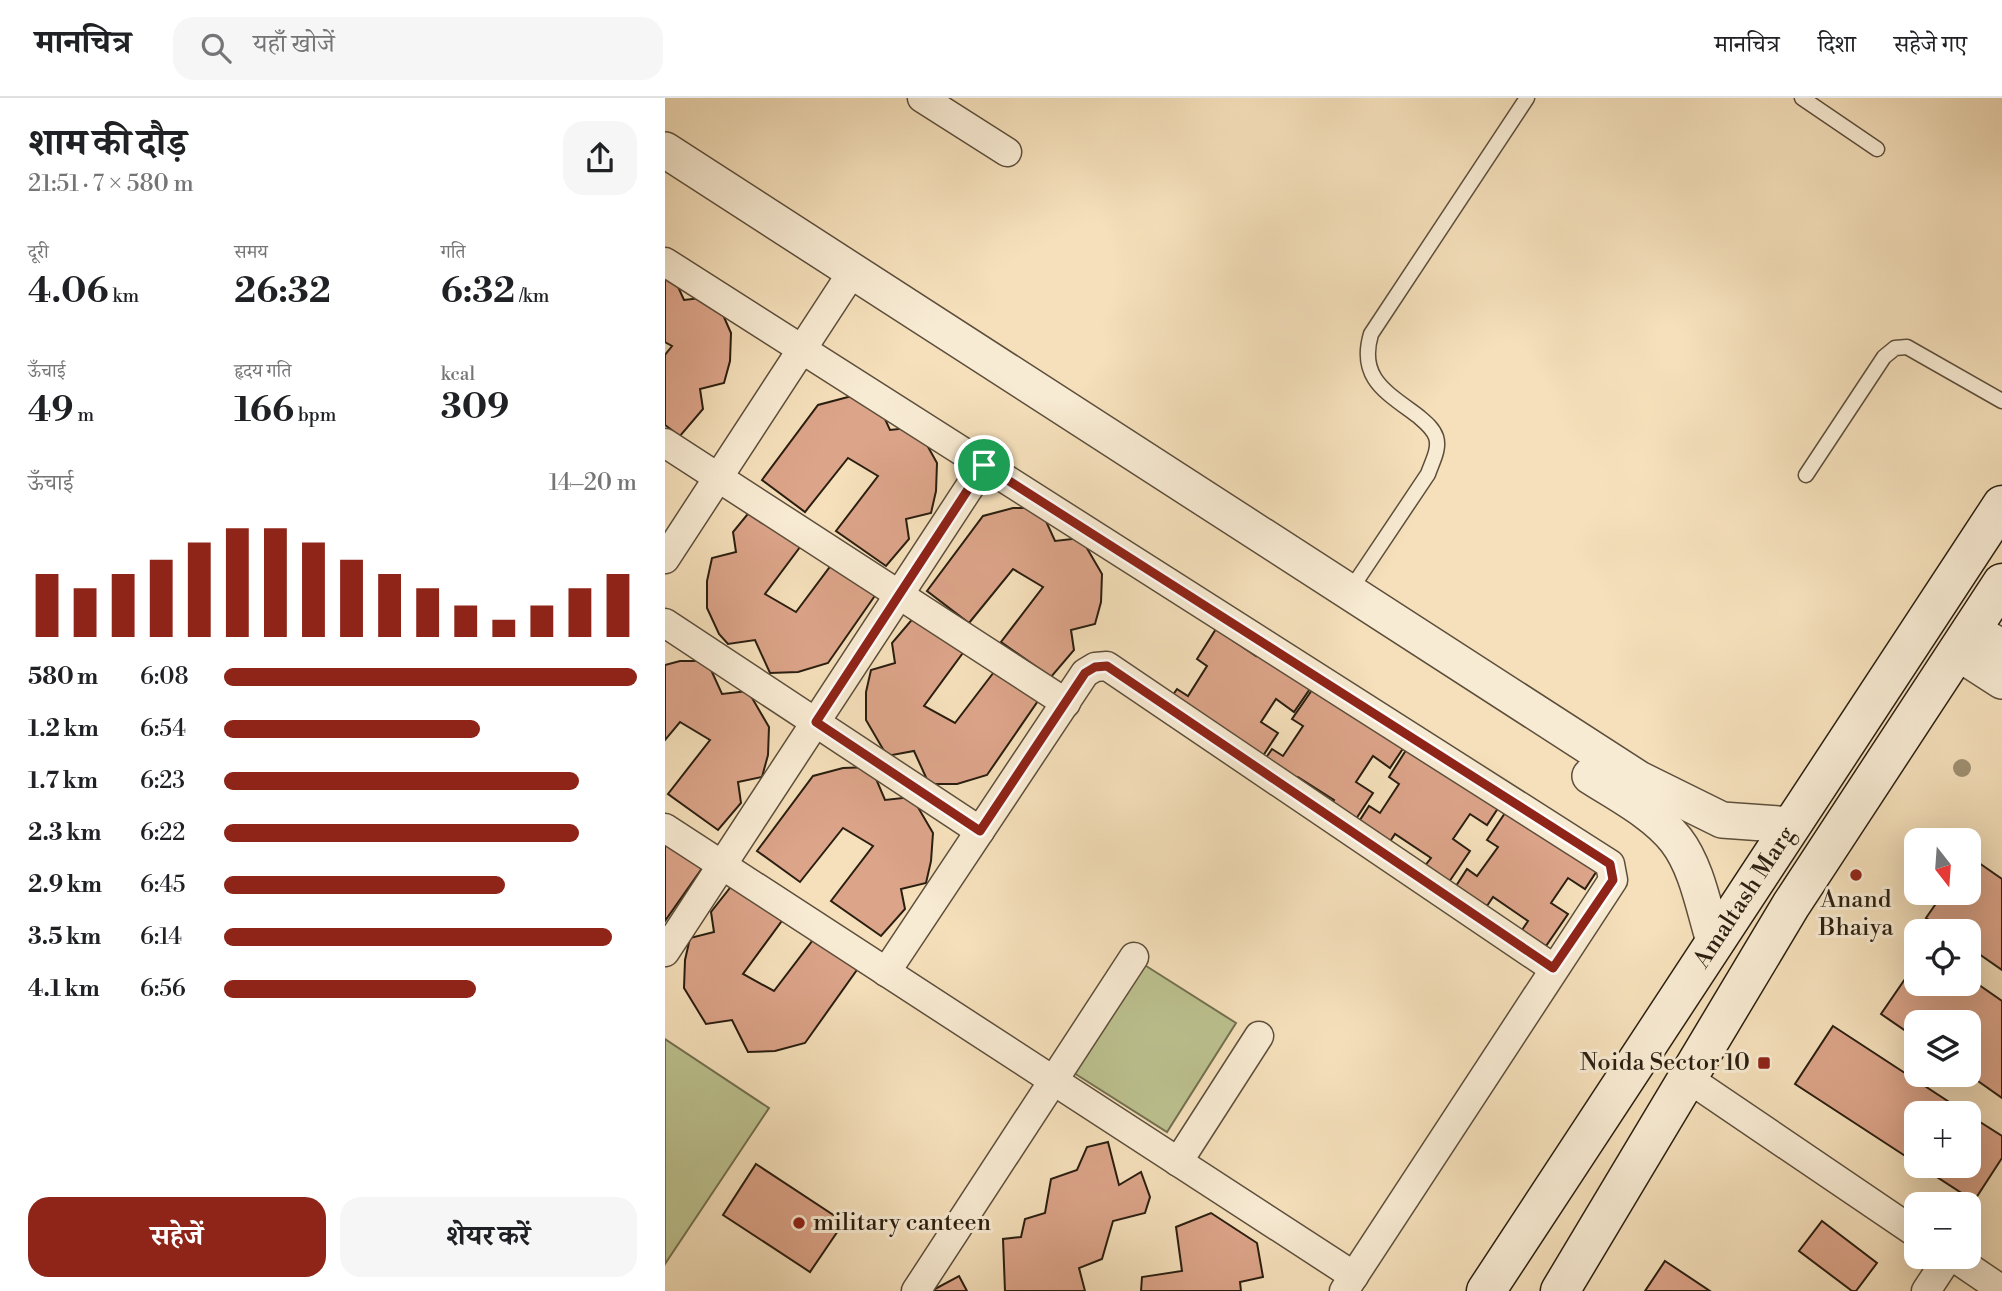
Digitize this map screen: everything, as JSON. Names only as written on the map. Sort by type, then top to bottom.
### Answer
[{"type":"main road","name":"Amaltash Marg","points":[[1486,1291],[2002,505]]},
{"type":"main road","name":"Amaltash Marg","points":[[1560,1291],[1791,905],[1977,643],[2002,583]]},
{"type":"street","points":[[922,98],[1007,152]]},
{"type":"street","points":[[665,150],[846,281],[1500,703],[1709,815],[1722,820],[1792,825]]},
{"type":"street","points":[[665,178],[846,281],[1348,594],[1500,703],[1665,828],[1682,849]]},
{"type":"street","points":[[665,262],[1610,864],[1613,880],[1349,1283],[1178,1162],[665,828]]},
{"type":"street","points":[[665,559],[846,281]]},
{"type":"street","points":[[665,443],[1066,702]]},
{"type":"street","points":[[665,952],[984,465]]},
{"type":"street","points":[[665,623],[980,831]]},
{"type":"street","points":[[1977,643],[2002,681]]},
{"type":"street","points":[[886,972],[1085,673],[1095,667],[1107,666],[1553,968]]},
{"type":"street","points":[[1709,815],[1691,819],[1682,826],[1682,849],[1714,941]]},
{"type":"street","points":[[916,1291],[1134,957]]},
{"type":"street","points":[[1178,1162],[1259,1036]]},
{"type":"street","points":[[1689,1079],[1904,1225]]},
{"type":"street","points":[[1926,1291],[1941,1269]]},
{"type":"street","points":[[1970,1269],[2002,1290]]},
{"type":"lane","points":[[1348,594],[1428,474],[1436,453],[1437,438],[1429,425],[1383,389],[1369,371],[1366,352],[1371,334],[1527,98]]},
{"type":"lane","points":[[1802,98],[1877,149]]},
{"type":"lane","points":[[1806,475],[1884,357],[1895,348],[1907,347],[2002,401]]},
{"type":"green space","points":[[1143,964],[1236,1023],[1167,1132],[1074,1073]]},
{"type":"green space","points":[[665,1039],[769,1108],[665,1264]]},
{"type":"building","points":[[665,267],[669,267],[684,300],[710,297],[720,308],[731,333],[730,361],[724,383],[700,389],[703,409],[680,436],[665,425],[665,355],[672,346],[665,342]]},
{"type":"building","points":[[848,397],[875,397],[890,430],[917,427],[937,463],[936,491],[931,513],[906,519],[909,539],[886,566],[836,531],[878,476],[848,458],[805,512],[762,480],[818,405]]},
{"type":"building","points":[[756,504],[806,539],[765,594],[796,612],[838,556],[881,587],[828,663],[798,672],[770,673],[755,640],[728,644],[719,634],[707,608],[707,581],[712,558],[736,552],[733,532]]},
{"type":"building","points":[[1013,508],[1040,508],[1055,541],[1081,538],[1102,574],[1101,602],[1095,624],[1071,630],[1074,650],[1051,677],[1001,642],[1043,587],[1013,569],[969,623],[927,591],[983,516]]},
{"type":"building","points":[[915,616],[965,650],[924,706],[955,723],[997,668],[1040,698],[987,775],[957,784],[929,784],[914,751],[887,756],[866,720],[866,692],[871,670],[895,663],[892,643]]},
{"type":"building","points":[[1216,629],[1256,656],[1261,647],[1314,683],[1294,712],[1276,699],[1261,722],[1278,733],[1257,765],[1166,705],[1177,689],[1188,696],[1207,666],[1197,659]]},
{"type":"building","points":[[680,661],[707,661],[722,694],[748,691],[769,727],[768,755],[762,777],[738,782],[741,803],[718,830],[668,794],[710,740],[680,722],[665,740],[665,665]]},
{"type":"building","points":[[1312,690],[1408,741],[1390,768],[1373,756],[1356,782],[1373,793],[1352,825],[1328,809],[1334,800],[1298,777],[1292,786],[1261,765],[1272,749],[1283,756],[1303,726],[1292,719]]},
{"type":"building","points":[[1408,747],[1504,799],[1487,825],[1470,814],[1453,839],[1470,851],[1449,882],[1424,867],[1431,858],[1395,834],[1389,843],[1358,823],[1369,806],[1380,813],[1399,784],[1389,777]]},
{"type":"building","points":[[871,767],[885,800],[912,797],[933,833],[926,883],[901,889],[905,909],[881,936],[831,901],[873,846],[843,828],[800,882],[757,851],[813,776],[843,768]]},
{"type":"building","points":[[1507,810],[1602,863],[1585,889],[1568,878],[1551,903],[1568,914],[1546,946],[1522,930],[1528,921],[1493,897],[1487,906],[1456,886],[1467,869],[1477,876],[1498,847],[1487,840]]},
{"type":"building","points":[[665,835],[705,864],[665,921]]},
{"type":"building","points":[[1981,864],[2002,879],[2002,970],[1981,955],[1981,919],[1926,918],[1935,905],[1981,905]]},
{"type":"building","points":[[733,884],[784,918],[743,974],[774,991],[816,936],[859,967],[805,1043],[775,1051],[748,1052],[732,1020],[706,1024],[684,988],[685,960],[690,938],[714,932],[711,912]]},
{"type":"building","points":[[1904,980],[1904,996],[1981,996],[1981,986],[2002,1001],[2002,1098],[1981,1083],[1981,1010],[1904,1010],[1904,1030],[1881,1014]]},
{"type":"building","points":[[1833,1026],[1904,1072],[1904,1087],[1926,1087],[1948,1101],[1904,1101],[1904,1155],[1795,1084]]},
{"type":"building","points":[[1981,1123],[2002,1136],[2002,1158],[1980,1192],[1960,1192],[1939,1178],[1981,1178]]},
{"type":"building","points":[[1108,1142],[1119,1185],[1141,1172],[1150,1197],[1145,1213],[1113,1221],[1102,1259],[1079,1268],[1085,1291],[1005,1291],[1003,1239],[1021,1237],[1025,1219],[1045,1213],[1051,1179],[1077,1170],[1087,1147]]},
{"type":"building","points":[[756,1164],[844,1222],[810,1272],[723,1215]]},
{"type":"building","points":[[1211,1213],[1257,1243],[1263,1277],[1240,1282],[1241,1291],[1141,1291],[1142,1277],[1182,1271],[1176,1227]]},
{"type":"building","points":[[1822,1221],[1877,1263],[1856,1291],[1852,1291],[1799,1251]]},
{"type":"building","points":[[1665,1261],[1710,1291],[1645,1291]]},
{"type":"building","points":[[959,1276],[967,1291],[933,1290]]},
{"type":"place","name":"Anand Bhaiya","points":[[1856,875]]},
{"type":"place","name":"Noida Sector 10","points":[[1764,1063]]},
{"type":"place","name":"military canteen","points":[[799,1223]]},
{"type":"route","points":[[984,465],[1610,864],[1614,871],[1613,880],[1553,968],[1107,666],[1095,667],[1085,673],[980,831],[816,722],[984,465]]}]
